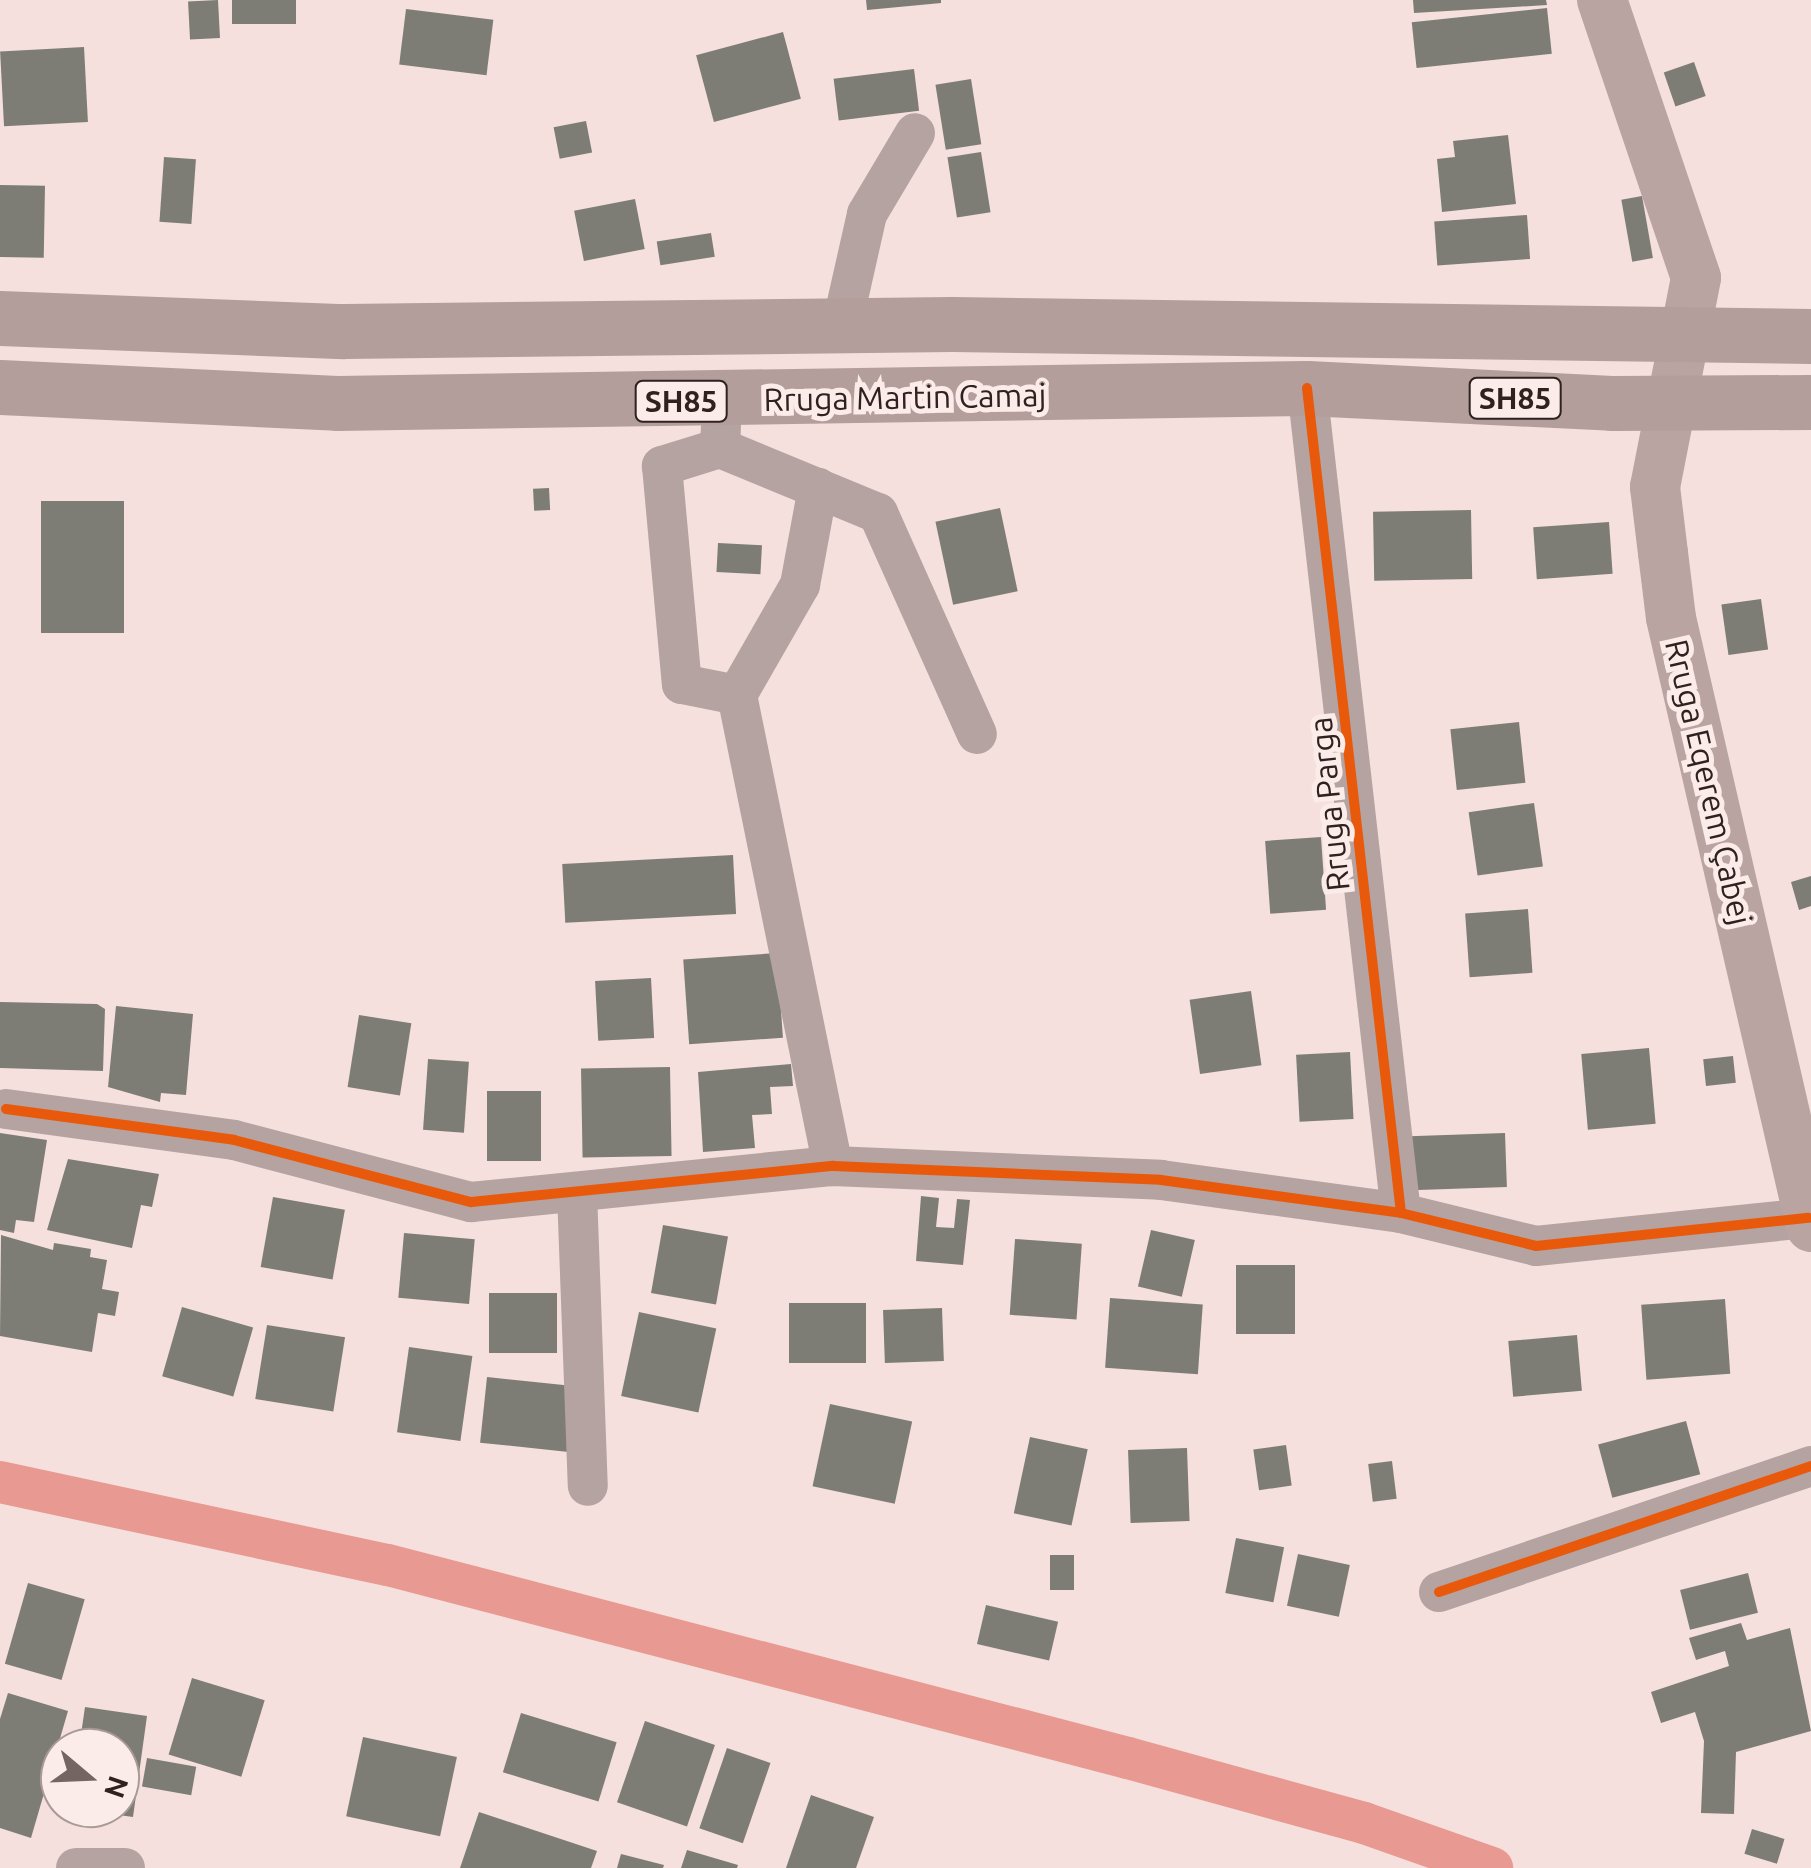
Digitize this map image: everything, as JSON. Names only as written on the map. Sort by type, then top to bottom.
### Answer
[{"type":"highway","name":"SH85","points":[[0,318],[344,331],[842,326],[1811,336]]},
{"type":"highway","name":"Rruga Martin Camaj","points":[[0,387],[721,424],[1307,388],[1668,403],[1811,402]]},
{"type":"main road","name":"Rruga Eqerem Çabej","points":[[1602,0],[1692,258],[1696,294],[1668,403],[1655,488],[1671,618],[1810,1222]]},
{"type":"street","points":[[842,326],[867,214],[915,133]]},
{"type":"street","name":"Rruga Parga","points":[[1307,388],[1401,1213]]},
{"type":"street","points":[[737,696],[682,684],[662,466],[721,424],[818,488],[878,513],[977,734]]},
{"type":"street","points":[[818,488],[800,585],[737,696],[833,1166]]},
{"type":"street","points":[[6,1109],[234,1140],[472,1202],[833,1166],[1162,1180],[1401,1213],[1536,1246],[1810,1222]]},
{"type":"street","points":[[577,1192],[588,1486]]},
{"type":"street","points":[[1439,1592],[1811,1466]]},
{"type":"street","points":[[76,1868],[126,1868]]},
{"type":"building","points":[[218,0],[220,38],[190,40],[188,2]]},
{"type":"building","points":[[232,0],[296,0],[296,24],[232,24]]},
{"type":"building","points":[[866,0],[941,0],[941,3],[867,10]]},
{"type":"building","points":[[1413,0],[1546,0],[1547,5],[1414,13]]},
{"type":"building","points":[[1547,8],[1552,54],[1417,68],[1412,22]]},
{"type":"building","points":[[406,9],[493,20],[487,75],[399,65]]},
{"type":"building","points":[[783,32],[801,99],[714,122],[696,55]]},
{"type":"building","points":[[84,47],[88,122],[4,126],[0,51]]},
{"type":"building","points":[[1694,62],[1706,96],[1675,106],[1664,72]]},
{"type":"building","points":[[914,69],[919,111],[839,121],[834,79]]},
{"type":"building","points":[[971,79],[981,144],[946,150],[935,85]]},
{"type":"building","points":[[586,121],[592,152],[560,159],[554,127]]},
{"type":"building","points":[[1508,135],[1516,204],[1442,212],[1437,159],[1455,157],[1453,141]]},
{"type":"building","points":[[981,152],[991,212],[957,218],[947,157]]},
{"type":"building","points":[[164,157],[196,159],[191,224],[159,222]]},
{"type":"building","points":[[0,185],[45,186],[44,258],[0,257]]},
{"type":"building","points":[[1642,196],[1653,258],[1632,262],[1621,200]]},
{"type":"building","points":[[635,199],[645,249],[584,261],[574,211]]},
{"type":"building","points":[[1527,215],[1530,259],[1437,265],[1434,221]]},
{"type":"building","points":[[711,233],[715,257],[660,265],[657,242]]},
{"type":"building","points":[[549,488],[550,510],[534,511],[533,489]]},
{"type":"building","points":[[41,501],[124,501],[124,633],[41,633]]},
{"type":"building","points":[[1000,508],[1018,591],[953,605],[935,522]]},
{"type":"building","points":[[1471,510],[1472,579],[1374,581],[1373,512]]},
{"type":"building","points":[[1609,522],[1613,574],[1537,579],[1533,527]]},
{"type":"building","points":[[718,543],[762,545],[760,574],[716,572]]},
{"type":"building","points":[[1761,599],[1768,650],[1728,655],[1721,605]]},
{"type":"building","points":[[1519,722],[1525,783],[1457,790],[1450,729]]},
{"type":"building","points":[[1534,803],[1543,866],[1478,876],[1469,812]]},
{"type":"building","points":[[1321,837],[1326,910],[1270,914],[1265,841]]},
{"type":"building","points":[[733,855],[736,914],[565,923],[562,864]]},
{"type":"building","points":[[1811,876],[1811,906],[1799,910],[1791,882]]},
{"type":"building","points":[[1528,909],[1532,973],[1470,977],[1465,913]]},
{"type":"building","points":[[777,953],[783,1038],[689,1044],[683,960]]},
{"type":"building","points":[[651,978],[654,1038],[598,1041],[595,981]]},
{"type":"building","points":[[1251,991],[1261,1065],[1200,1074],[1190,1000]]},
{"type":"building","points":[[0,1002],[97,1004],[105,1009],[103,1071],[0,1068]]},
{"type":"building","points":[[116,1006],[193,1014],[186,1095],[161,1093],[160,1102],[108,1087]]},
{"type":"building","points":[[359,1015],[411,1023],[400,1095],[348,1087]]},
{"type":"building","points":[[1649,1048],[1656,1124],[1588,1130],[1581,1054]]},
{"type":"building","points":[[1350,1052],[1354,1119],[1300,1122],[1296,1055]]},
{"type":"building","points":[[1733,1056],[1736,1083],[1706,1086],[1703,1059]]},
{"type":"building","points":[[428,1059],[469,1062],[464,1133],[423,1130]]},
{"type":"building","points":[[791,1064],[793,1086],[770,1087],[772,1114],[752,1115],[755,1148],[703,1152],[698,1072]]},
{"type":"building","points":[[670,1067],[672,1156],[583,1158],[581,1069]]},
{"type":"building","points":[[487,1091],[541,1091],[541,1161],[487,1161]]},
{"type":"building","points":[[0,1133],[47,1140],[34,1222],[16,1220],[14,1233],[0,1230]]},
{"type":"building","points":[[1505,1133],[1507,1187],[1411,1190],[1409,1136]]},
{"type":"building","points":[[68,1159],[159,1174],[152,1207],[141,1205],[132,1248],[47,1230]]},
{"type":"building","points":[[921,1196],[939,1198],[936,1227],[954,1228],[957,1199],[970,1200],[963,1265],[916,1261]]},
{"type":"building","points":[[273,1197],[345,1210],[333,1280],[261,1267]]},
{"type":"building","points":[[663,1225],[728,1236],[716,1304],[651,1293]]},
{"type":"building","points":[[1151,1230],[1195,1240],[1182,1297],[1138,1287]]},
{"type":"building","points":[[404,1233],[475,1239],[469,1304],[398,1298]]},
{"type":"building","points":[[1,1235],[53,1250],[54,1243],[91,1249],[90,1257],[107,1260],[102,1289],[119,1292],[115,1316],[98,1313],[92,1352],[0,1336]]},
{"type":"building","points":[[1015,1239],[1082,1244],[1077,1319],[1010,1315]]},
{"type":"building","points":[[1236,1265],[1295,1265],[1295,1334],[1236,1334]]},
{"type":"building","points":[[489,1293],[557,1293],[557,1353],[489,1353]]},
{"type":"building","points":[[1110,1298],[1203,1304],[1198,1374],[1105,1368]]},
{"type":"building","points":[[1725,1299],[1730,1374],[1646,1380],[1641,1305]]},
{"type":"building","points":[[789,1303],[866,1303],[866,1363],[789,1363]]},
{"type":"building","points":[[182,1307],[253,1327],[233,1397],[162,1376]]},
{"type":"building","points":[[942,1308],[944,1361],[885,1363],[883,1310]]},
{"type":"building","points":[[639,1312],[716,1328],[698,1413],[621,1396]]},
{"type":"building","points":[[267,1325],[345,1337],[333,1411],[255,1399]]},
{"type":"building","points":[[1577,1335],[1582,1391],[1513,1397],[1508,1341]]},
{"type":"building","points":[[409,1347],[472,1356],[460,1441],[397,1432]]},
{"type":"building","points":[[487,1377],[576,1386],[569,1452],[480,1443]]},
{"type":"building","points":[[830,1404],[912,1421],[895,1504],[813,1486]]},
{"type":"building","points":[[1686,1421],[1700,1474],[1612,1498],[1598,1445]]},
{"type":"building","points":[[1030,1437],[1088,1449],[1071,1526],[1014,1513]]},
{"type":"building","points":[[1286,1445],[1292,1486],[1259,1490],[1253,1450]]},
{"type":"building","points":[[1187,1448],[1190,1521],[1131,1523],[1128,1450]]},
{"type":"building","points":[[1392,1461],[1397,1499],[1373,1502],[1368,1464]]},
{"type":"building","points":[[1236,1538],[1284,1547],[1273,1602],[1225,1593]]},
{"type":"building","points":[[1298,1554],[1350,1565],[1339,1617],[1287,1606]]},
{"type":"building","points":[[1050,1555],[1074,1555],[1074,1590],[1050,1590]]},
{"type":"building","points":[[1748,1573],[1758,1613],[1690,1630],[1680,1590]]},
{"type":"building","points":[[28,1583],[85,1599],[62,1680],[5,1664]]},
{"type":"building","points":[[986,1605],[1058,1622],[1049,1661],[977,1644]]},
{"type":"building","points":[[1741,1623],[1747,1640],[1790,1628],[1811,1731],[1736,1752],[1734,1814],[1701,1813],[1704,1741],[1695,1712],[1661,1723],[1651,1692],[1729,1666],[1725,1651],[1696,1660],[1689,1638]]},
{"type":"building","points":[[192,1678],[265,1700],[241,1777],[169,1755]]},
{"type":"building","points":[[8,1693],[68,1711],[63,1728],[40,1728],[40,1807],[31,1838],[0,1828],[0,1719]]},
{"type":"building","points":[[85,1707],[147,1716],[140,1766],[140,1728],[82,1728]]},
{"type":"building","points":[[521,1713],[617,1742],[599,1802],[503,1772]]},
{"type":"building","points":[[645,1721],[715,1745],[687,1826],[617,1802]]},
{"type":"building","points":[[363,1737],[457,1757],[440,1836],[346,1816]]},
{"type":"building","points":[[727,1748],[770,1763],[743,1843],[699,1828]]},
{"type":"building","points":[[147,1758],[196,1767],[191,1795],[142,1787]]},
{"type":"building","points":[[811,1795],[874,1817],[856,1868],[786,1868]]},
{"type":"building","points":[[479,1812],[597,1851],[591,1868],[460,1868]]},
{"type":"building","points":[[1752,1829],[1785,1839],[1777,1864],[1744,1854]]},
{"type":"building","points":[[687,1850],[738,1865],[681,1868]]},
{"type":"building","points":[[621,1854],[664,1865],[617,1868]]},
{"type":"waterway","points":[[0,1482],[388,1565],[1128,1758],[1364,1823],[1492,1868]]},
{"type":"cycle path","points":[[1307,388],[1401,1213]]},
{"type":"cycle path","points":[[6,1109],[234,1140],[471,1202],[833,1166],[1161,1180],[1401,1213],[1536,1246],[1809,1218]]},
{"type":"cycle path","points":[[1439,1592],[1811,1466]]}]
